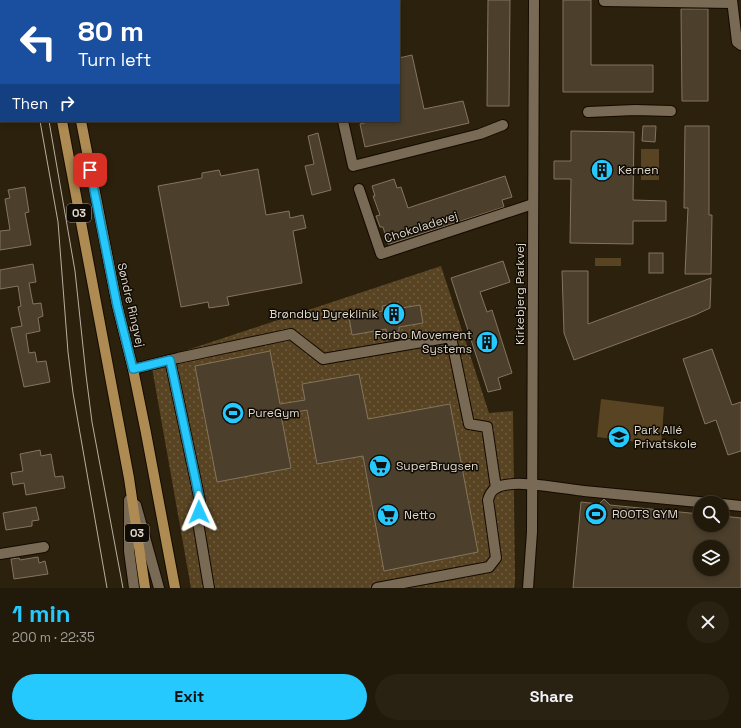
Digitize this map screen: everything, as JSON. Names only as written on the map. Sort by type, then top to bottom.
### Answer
[{"type":"main road","name":"O3","points":[[62,122],[129,478],[145,588]]},
{"type":"main road","name":"Søndre Ringvej","points":[[81,122],[117,305],[133,369],[175,588]]},
{"type":"street","name":"Kirkebjerg Parkvej","points":[[528,588],[532,532],[533,485],[534,0]]},
{"type":"street","points":[[604,1],[732,2],[737,42],[741,44]]},
{"type":"street","points":[[588,112],[635,110],[671,111]]},
{"type":"street","points":[[343,122],[353,166],[480,134],[503,125]]},
{"type":"street","name":"Chokoladevej","points":[[359,189],[381,254],[533,204]]},
{"type":"street","points":[[133,369],[291,334],[323,359],[451,337],[469,424],[487,427],[496,488]]},
{"type":"street","points":[[170,360],[200,502],[198,522],[209,588]]},
{"type":"street","points":[[129,478],[129,551],[134,588]]},
{"type":"street","points":[[129,478],[159,588]]},
{"type":"street","points":[[377,588],[488,566],[496,558],[488,500],[496,488],[507,485],[533,485],[693,501]]},
{"type":"street","points":[[729,505],[741,506]]},
{"type":"street","points":[[0,554],[44,547]]},
{"type":"shaded area","points":[[641,149],[659,149],[659,180],[641,180]]},
{"type":"shaded area","points":[[595,258],[621,258],[621,266],[595,266]]},
{"type":"shaded area","points":[[441,266],[489,413],[513,411],[514,588],[191,588],[151,362]]},
{"type":"shaded area","points":[[601,399],[664,407],[661,445],[597,437]]},
{"type":"building","points":[[488,0],[510,0],[509,106],[487,106]]},
{"type":"building","points":[[563,0],[591,0],[591,65],[653,65],[653,92],[563,92]]},
{"type":"building","points":[[681,9],[708,9],[708,101],[682,101]]},
{"type":"building","points":[[412,55],[424,109],[463,101],[469,123],[365,147],[360,124],[368,122],[400,122],[400,58]]},
{"type":"building","points":[[643,126],[656,126],[655,142],[642,141]]},
{"type":"building","points":[[685,126],[709,126],[709,215],[712,215],[711,274],[685,274],[688,208],[684,208]]},
{"type":"building","name":"Kernen","points":[[571,131],[634,132],[633,200],[666,201],[666,221],[633,221],[633,244],[570,243],[571,179],[554,179],[554,161],[571,161]]},
{"type":"building","points":[[318,133],[331,190],[312,195],[305,166],[314,164],[308,136]]},
{"type":"building","points":[[258,169],[266,215],[289,211],[290,218],[303,215],[306,228],[293,231],[302,283],[227,297],[229,305],[209,308],[208,302],[181,307],[158,186],[202,178],[202,173],[219,170],[221,176]]},
{"type":"building","points":[[505,176],[512,197],[502,200],[504,207],[388,244],[383,227],[380,227],[376,216],[380,215],[373,196],[375,196],[372,186],[394,179],[397,188],[401,187],[408,208]]},
{"type":"building","points":[[25,187],[29,212],[25,213],[31,245],[0,250],[0,231],[10,230],[5,199],[10,198],[8,190]]},
{"type":"building","points":[[649,253],[663,253],[663,273],[649,273]]},
{"type":"building","name":"Forbo Movement Systems","points":[[503,261],[510,282],[480,292],[487,312],[492,310],[512,373],[498,378],[501,389],[488,392],[451,278]]},
{"type":"building","points":[[33,264],[36,282],[29,283],[33,304],[41,303],[43,316],[38,318],[40,331],[26,334],[29,353],[35,352],[37,362],[46,361],[50,382],[24,387],[11,328],[22,326],[18,307],[21,306],[18,286],[0,289],[0,270]]},
{"type":"building","points":[[562,271],[588,271],[588,324],[711,278],[710,308],[574,360],[564,333]]},
{"type":"building","name":"Brøndby Dyreklinik","points":[[394,304],[395,309],[420,305],[423,323],[399,327],[399,331],[387,334],[386,329],[352,335],[349,317],[383,311],[382,306]]},
{"type":"building","points":[[712,349],[732,405],[741,402],[741,451],[728,455],[716,420],[705,424],[683,359]]},
{"type":"building","points":[[270,351],[280,404],[305,400],[302,384],[359,374],[368,419],[450,404],[478,552],[384,571],[363,456],[317,464],[307,410],[281,415],[291,468],[217,482],[195,366]]},
{"type":"building","points":[[40,450],[41,456],[51,454],[55,477],[63,476],[65,488],[26,495],[24,483],[13,485],[11,473],[23,471],[20,454]]},
{"type":"building","points":[[604,499],[610,505],[693,513],[693,532],[729,532],[729,517],[741,518],[741,588],[573,588],[581,502],[599,504]]},
{"type":"building","points":[[36,507],[39,520],[32,521],[32,526],[6,530],[3,513]]},
{"type":"building","points":[[38,557],[39,563],[45,561],[48,574],[14,579],[11,559],[19,558],[20,560]]},
{"type":"tram line","points":[[40,122],[58,222],[68,352],[73,393],[107,588]]},
{"type":"tram line","points":[[49,122],[75,271],[92,422],[123,588]]},
{"type":"place","name":"Kernen","points":[[602,170]]},
{"type":"place","name":"Brøndby Dyreklinik","points":[[394,314]]},
{"type":"place","name":"Forbo Movement Systems","points":[[487,342]]},
{"type":"place","name":"PureGym","points":[[233,413]]},
{"type":"place","name":"Park Allé Privatskole","points":[[619,437]]},
{"type":"place","name":"SuperBrugsen","points":[[380,466]]},
{"type":"place","name":"ROOTS GYM","points":[[596,514]]},
{"type":"place","name":"Netto","points":[[388,515]]},
{"type":"route","points":[[90,170],[117,305],[133,369],[170,360],[200,502],[199,512]]}]
